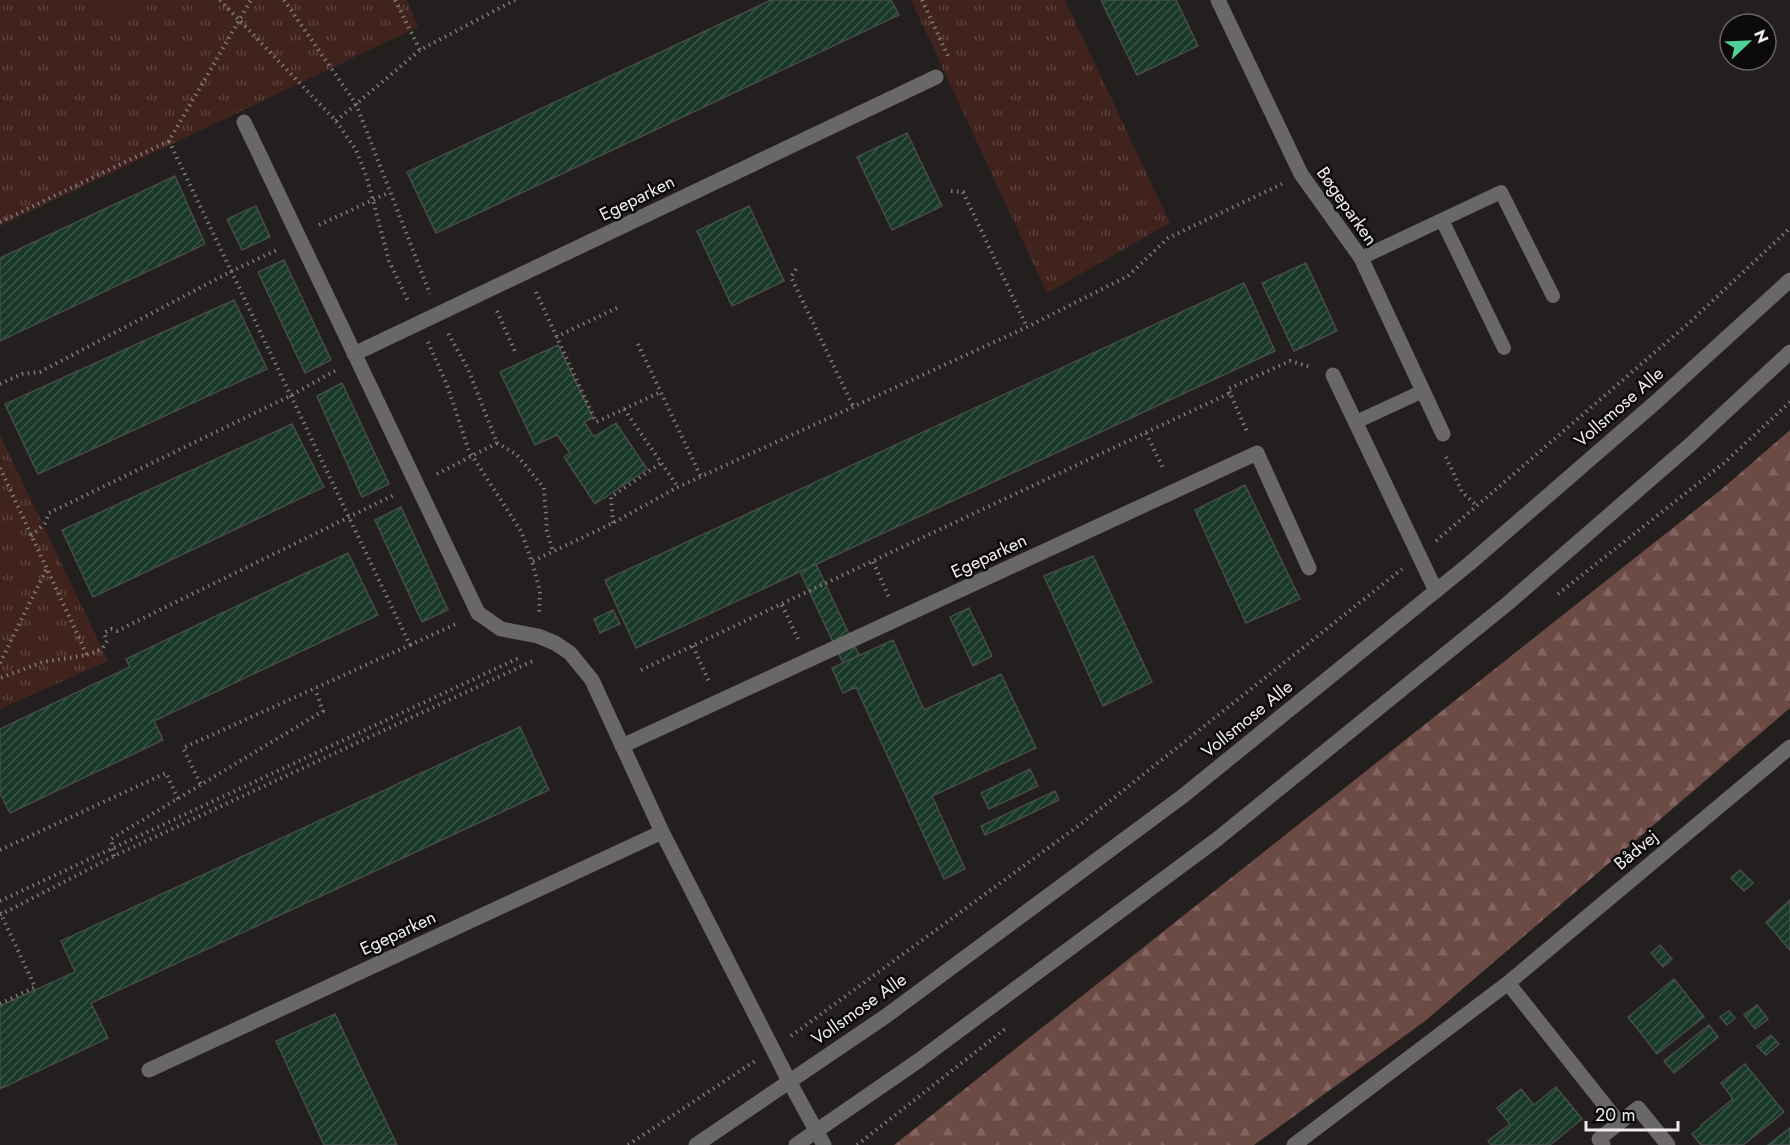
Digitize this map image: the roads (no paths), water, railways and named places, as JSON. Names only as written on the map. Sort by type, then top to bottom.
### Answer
[{"type":"street","name":"Bøgeparken","points":[[1218,0],[1301,174],[1361,258],[1443,434]]},
{"type":"street","name":"Egeparken","points":[[354,354],[936,77]]},
{"type":"street","points":[[244,122],[478,614],[501,629],[538,636],[555,643],[570,653],[592,680],[662,832],[824,1145]]},
{"type":"street","name":"Vollsmose Alle","points":[[696,1145],[886,1016],[1183,796],[1436,591],[1656,402],[1790,280]]},
{"type":"street","points":[[796,1145],[918,1061],[1215,840],[1506,604],[1690,444],[1790,352]]},
{"type":"street","points":[[1333,375],[1436,591]]},
{"type":"street","name":"Egeparken","points":[[622,746],[1257,453],[1309,568]]},
{"type":"street","name":"Bådvej","points":[[1294,1145],[1508,983],[1790,747]]},
{"type":"street","name":"Egeparken","points":[[149,1070],[662,832]]},
{"type":"street","points":[[1508,983],[1619,1123]]},
{"type":"street","points":[[1603,1145],[1599,1139],[1638,1108],[1668,1145]]},
{"type":"lane","points":[[1361,258],[1501,192],[1553,296]]},
{"type":"lane","points":[[1442,220],[1504,348]]},
{"type":"lane","points":[[1356,422],[1423,391]]}]
